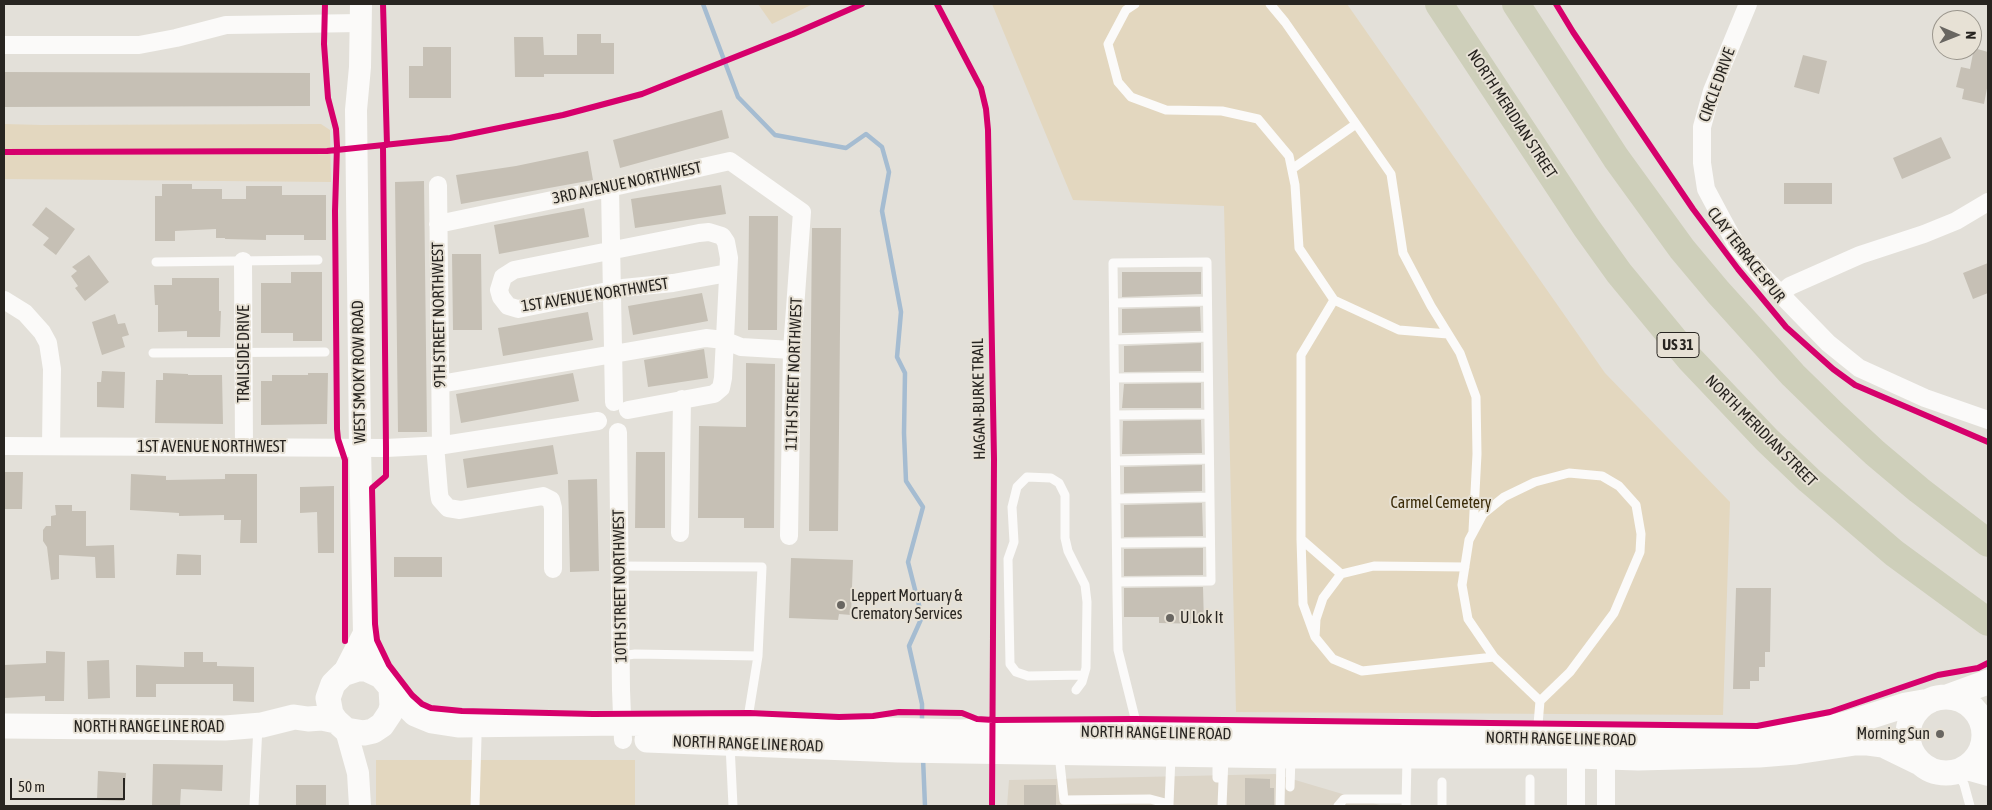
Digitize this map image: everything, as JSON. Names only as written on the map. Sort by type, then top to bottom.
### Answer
[{"type":"highway","name":"NORTH MERIDIAN STREET","points":[[1439,4],[1586,227],[1620,273],[1690,359],[1809,480],[1894,553],[1988,622]]},
{"type":"highway","points":[[1516,4],[1627,173],[1682,249],[1718,292],[1793,375],[1833,414],[1912,484],[1988,543]]},
{"type":"main road","points":[[366,669],[386,683],[392,706],[390,713],[377,728],[364,733],[341,726],[329,707],[337,682],[350,670],[366,669]]},
{"type":"main road","name":"NORTH RANGE LINE ROAD","points":[[294,717],[301,709],[337,682]]},
{"type":"main road","name":"NORTH RANGE LINE ROAD","points":[[1220,748],[1407,746],[1606,748],[1791,734],[1817,731],[1846,724],[1906,705],[1938,699],[1988,682]]},
{"type":"main road","name":"NORTH RANGE LINE ROAD","points":[[386,683],[415,714],[443,723],[623,731],[962,741],[1059,752],[1139,743]]},
{"type":"main road","points":[[1938,699],[1958,699],[1968,704],[1976,713],[1985,732],[1982,746],[1977,756],[1959,770],[1939,772],[1929,769],[1912,754],[1908,742],[1908,730],[1912,718],[1919,708],[1938,699]]},
{"type":"main road","name":"NORTH RANGE LINE ROAD","points":[[4,726],[224,728],[258,726],[294,717],[322,718],[341,726]]},
{"type":"main road","name":"NORTH RANGE LINE ROAD","points":[[377,728],[398,724],[443,737],[478,738],[623,731]]},
{"type":"main road","name":"NORTH RANGE LINE ROAD","points":[[962,741],[994,730],[1139,743],[1172,743],[1286,756],[1407,746],[1536,739],[1576,748]]},
{"type":"main road","name":"NORTH RANGE LINE ROAD","points":[[1606,748],[1719,758],[1796,752],[1836,745],[1868,744],[1883,745],[1920,763]]},
{"type":"street","name":"CIRCLE DRIVE","points":[[1748,4],[1707,107],[1702,127],[1702,163],[1706,189],[1738,248],[1828,343],[1859,368],[1925,398],[1988,420]]},
{"type":"street","points":[[4,45],[139,45],[226,25],[354,13]]},
{"type":"street","name":"WEST SMOKY ROW ROAD","points":[[354,13],[360,67],[356,110],[364,633],[386,683]]},
{"type":"street","name":"3RD AVENUE NORTHWEST","points":[[438,224],[730,161],[802,212]]},
{"type":"street","name":"9TH STREET NORTHWEST","points":[[438,185],[440,384],[438,445],[440,499],[448,508],[460,510],[543,496],[552,500],[552,569]]},
{"type":"street","points":[[610,188],[613,353],[621,406],[629,418],[626,426],[618,432],[607,432],[598,421],[601,407],[605,404],[621,406],[682,399],[714,394],[721,388],[728,273]]},
{"type":"street","points":[[1781,294],[1790,286],[1860,255],[1924,234],[1956,221],[1988,202]]},
{"type":"street","name":"11TH STREET NORTHWEST","points":[[789,536],[792,350],[802,212]]},
{"type":"street","name":"1ST AVENUE NORTHWEST","points":[[699,232],[709,232],[722,236],[726,242],[728,249],[728,273],[673,283],[612,290],[518,309],[508,306],[504,302],[499,290],[503,277],[514,270],[612,249],[699,232]]},
{"type":"street","name":"TRAILSIDE DRIVE","points":[[243,261],[244,447]]},
{"type":"street","points":[[4,300],[29,317],[42,332],[48,343],[52,369],[51,446]]},
{"type":"street","points":[[440,384],[706,338],[724,340],[741,348],[792,350]]},
{"type":"street","points":[[680,533],[682,399]]},
{"type":"street","name":"1ST AVENUE NORTHWEST","points":[[4,446],[360,448],[438,445],[598,421]]},
{"type":"street","name":"10TH STREET NORTHWEST","points":[[618,432],[623,731]]},
{"type":"street","name":"WEST SMOKY ROW ROAD","points":[[337,682],[364,633]]},
{"type":"street","points":[[341,726],[358,773],[360,806]]},
{"type":"street","points":[[358,773],[377,728]]},
{"type":"street","points":[[1576,748],[1576,806]]},
{"type":"street","points":[[1606,748],[1606,806]]},
{"type":"street","points":[[1959,770],[1988,775]]},
{"type":"lane","points":[[1134,4],[1126,10],[1108,44],[1118,82],[1132,97],[1166,110],[1222,111],[1258,120],[1289,156],[1295,185],[1299,248],[1334,300],[1399,330],[1448,334]]},
{"type":"lane","points":[[1270,4],[1285,22],[1391,174],[1403,253],[1430,306],[1460,354],[1476,397],[1477,454],[1472,533]]},
{"type":"lane","points":[[1292,169],[1356,124]]},
{"type":"lane","points":[[156,262],[318,260]]},
{"type":"lane","points":[[1117,582],[1210,581],[1207,262],[1114,263],[1114,340],[1115,378],[1115,415],[1116,461],[1116,499],[1117,543],[1117,582],[1118,650],[1139,743]]},
{"type":"lane","points":[[1334,300],[1301,355],[1303,604],[1315,637],[1333,659],[1362,671],[1494,657]]},
{"type":"lane","points":[[1114,303],[1207,301]]},
{"type":"lane","points":[[1114,340],[1208,338]]},
{"type":"lane","points":[[153,353],[325,352]]},
{"type":"lane","points":[[1115,378],[1208,377]]},
{"type":"lane","points":[[1115,415],[1209,414]]},
{"type":"lane","points":[[1116,461],[1209,459]]},
{"type":"lane","points":[[1536,739],[1540,701],[1570,672],[1614,614],[1640,552],[1641,534],[1636,505],[1619,486],[1602,476],[1569,472],[1536,482],[1504,497],[1483,514],[1469,540],[1462,585],[1468,619],[1494,657],[1540,701]]},
{"type":"lane","points":[[1076,690],[1084,675],[1086,668],[1085,585],[1068,551],[1065,538],[1065,495],[1059,482],[1051,478],[1027,477],[1017,487],[1012,507],[1014,542],[1008,559],[1010,664],[1016,672],[1028,676],[1084,675]]},
{"type":"lane","points":[[1116,499],[1210,497]]},
{"type":"lane","points":[[1301,538],[1341,574]]},
{"type":"lane","points":[[1117,543],[1210,542]]},
{"type":"lane","points":[[619,566],[762,567],[758,656],[738,734],[733,806]]},
{"type":"lane","points":[[1315,637],[1316,619],[1323,598],[1341,574],[1374,566],[1465,567]]},
{"type":"lane","points":[[621,656],[635,654],[758,656]]},
{"type":"lane","points":[[254,806],[258,726]]},
{"type":"lane","points":[[475,806],[478,738]]},
{"type":"lane","points":[[1059,752],[1064,800],[1150,799],[1169,805],[1172,743]]},
{"type":"lane","points":[[1338,806],[1344,800],[1406,803],[1407,746]]},
{"type":"lane","points":[[1220,748],[1222,806]]},
{"type":"lane","points":[[1286,756],[1290,787]]},
{"type":"lane","points":[[1280,806],[1286,756]]},
{"type":"lane","points":[[1959,770],[1970,806]]},
{"type":"lane","points":[[1530,779],[1530,806]]},
{"type":"lane","points":[[1442,782],[1442,806]]},
{"type":"shaded area","points":[[1275,774],[1383,806],[1007,806],[1009,780]]},
{"type":"green space","points":[[758,4],[813,4],[772,24]]},
{"type":"green space","name":"Carmel Cemetery","points":[[992,4],[1347,4],[1605,373],[1730,502],[1723,715],[1236,712],[1224,206],[1073,200]]},
{"type":"green space","points":[[4,124],[321,124],[330,130],[331,182],[4,179]]},
{"type":"green space","points":[[376,760],[635,760],[635,806],[376,806]]},
{"type":"building","points":[[577,34],[601,34],[601,43],[614,43],[614,74],[544,74],[544,77],[515,77],[514,37],[543,37],[544,55],[577,55]]},
{"type":"building","points":[[423,47],[451,47],[451,98],[409,98],[409,66],[423,66]]},
{"type":"building","points":[[1982,50],[1988,52],[1988,83],[1984,104],[1962,99],[1964,89],[1956,87],[1961,67],[1970,69],[1972,60],[1982,60]]},
{"type":"building","points":[[1803,55],[1827,61],[1819,94],[1794,87]]},
{"type":"building","points":[[4,72],[310,73],[310,106],[4,107]]},
{"type":"building","points":[[722,110],[729,138],[620,168],[613,140]]},
{"type":"building","points":[[1941,137],[1951,158],[1902,179],[1893,158]]},
{"type":"building","points":[[588,151],[593,180],[461,204],[456,175],[516,166]]},
{"type":"building","points":[[424,181],[427,432],[398,432],[395,182]]},
{"type":"building","points":[[1784,183],[1832,183],[1832,204],[1784,204]]},
{"type":"building","points":[[162,184],[192,184],[192,189],[222,189],[222,199],[246,199],[246,186],[282,186],[282,195],[326,195],[326,240],[304,240],[304,235],[266,235],[266,240],[225,239],[216,238],[216,229],[175,231],[175,241],[155,241],[155,196],[162,196]]},
{"type":"building","points":[[721,185],[726,214],[635,228],[631,199]]},
{"type":"building","points":[[46,207],[75,229],[56,255],[43,245],[49,238],[32,225]]},
{"type":"building","points":[[584,208],[589,237],[499,254],[494,225]]},
{"type":"building","points":[[749,216],[778,216],[777,330],[748,330]]},
{"type":"building","points":[[812,228],[841,228],[838,531],[809,531]]},
{"type":"building","points":[[452,254],[481,254],[482,330],[453,330]]},
{"type":"building","points":[[89,255],[109,282],[85,301],[75,288],[78,286],[71,276],[77,271],[72,267]]},
{"type":"building","points":[[1988,263],[1988,293],[1973,299],[1963,273]]},
{"type":"building","points":[[291,272],[322,272],[322,341],[293,341],[293,333],[261,333],[261,283],[291,283]]},
{"type":"building","points":[[1122,272],[1201,272],[1201,294],[1122,297]]},
{"type":"building","points":[[172,278],[219,278],[220,337],[187,337],[187,331],[158,332],[158,305],[155,305],[154,285],[172,285]]},
{"type":"building","points":[[702,293],[708,321],[633,335],[628,306]]},
{"type":"building","points":[[1200,307],[1201,331],[1122,333],[1122,309]]},
{"type":"building","points":[[588,312],[593,340],[503,356],[498,328]]},
{"type":"building","points":[[115,314],[118,324],[125,323],[129,335],[122,337],[125,347],[102,355],[92,322]]},
{"type":"building","points":[[1201,343],[1201,371],[1124,372],[1124,346]]},
{"type":"building","points":[[704,349],[708,378],[648,387],[644,360]]},
{"type":"building","points":[[746,363],[775,364],[774,528],[744,528],[744,518],[698,518],[699,426],[746,427]]},
{"type":"building","points":[[102,371],[125,372],[124,408],[97,407],[97,382],[101,382]]},
{"type":"building","points":[[163,373],[222,375],[223,424],[155,423],[156,380],[163,380]]},
{"type":"building","points":[[308,373],[328,373],[327,424],[261,425],[261,381],[272,381],[272,375],[308,375]]},
{"type":"building","points":[[573,373],[579,401],[461,423],[456,394]]},
{"type":"building","points":[[1201,383],[1201,408],[1122,408],[1124,384]]},
{"type":"building","points":[[1201,420],[1202,453],[1122,454],[1123,421]]},
{"type":"building","points":[[553,445],[558,474],[467,488],[463,459]]},
{"type":"building","points":[[636,452],[665,452],[665,528],[635,528]]},
{"type":"building","points":[[1202,465],[1202,491],[1124,493],[1124,467]]},
{"type":"building","points":[[4,472],[23,472],[22,509],[4,509]]},
{"type":"building","points":[[131,474],[166,476],[166,480],[225,479],[225,474],[257,474],[257,543],[240,543],[241,520],[224,520],[224,515],[179,516],[179,513],[130,510]]},
{"type":"building","points":[[597,479],[599,571],[570,572],[568,480]]},
{"type":"building","points":[[334,486],[334,553],[318,553],[317,512],[300,513],[300,487]]},
{"type":"building","points":[[1202,503],[1203,536],[1124,537],[1124,505]]},
{"type":"building","points":[[55,505],[72,505],[72,511],[86,511],[86,546],[114,545],[115,578],[96,578],[95,557],[59,555],[59,579],[51,580],[47,547],[43,541],[43,530],[46,526],[51,526],[51,516],[56,515]]},
{"type":"building","points":[[1203,548],[1203,575],[1124,576],[1124,549]]},
{"type":"building","points":[[177,554],[201,555],[201,575],[176,575]]},
{"type":"building","points":[[394,557],[442,557],[442,577],[394,577]]},
{"type":"building","points":[[791,558],[853,560],[851,615],[839,614],[838,620],[789,618]]},
{"type":"building","points":[[1203,587],[1204,624],[1159,623],[1159,617],[1124,617],[1124,588]]},
{"type":"building","points":[[1736,588],[1771,588],[1770,652],[1765,652],[1765,667],[1759,667],[1759,681],[1750,681],[1750,689],[1733,689]]},
{"type":"building","points":[[46,651],[65,652],[64,701],[45,701],[45,696],[4,698],[4,665],[46,663]]},
{"type":"building","points":[[184,652],[203,652],[203,662],[217,662],[217,666],[254,667],[254,702],[233,701],[233,684],[156,684],[156,697],[136,697],[136,665],[184,667]]},
{"type":"building","points":[[109,660],[110,698],[88,699],[87,661]]},
{"type":"building","points":[[153,764],[223,765],[222,791],[181,789],[180,806],[152,806]]},
{"type":"building","points":[[98,771],[126,773],[124,801],[97,800]]},
{"type":"building","points":[[1245,778],[1270,779],[1270,788],[1274,788],[1274,806],[1245,806]]},
{"type":"building","points":[[296,785],[326,785],[326,806],[296,806]]},
{"type":"building","points":[[1024,785],[1056,785],[1056,806],[1024,806]]},
{"type":"waterway","points":[[703,4],[738,97],[775,135],[846,148],[866,134],[882,147],[889,172],[882,211],[901,312],[897,357],[905,373],[904,433],[906,481],[923,507],[908,562],[922,617],[909,646],[922,704],[922,722]]},
{"type":"waterway","points":[[923,758],[925,806]]},
{"type":"cycle path","points":[[325,4],[324,44],[328,98],[336,129],[337,146],[335,211],[337,429],[338,439],[345,460],[345,641]]},
{"type":"cycle path","points":[[383,4],[387,145]]},
{"type":"cycle path","points":[[4,152],[327,151],[450,138],[563,115],[642,94],[793,34],[862,4]]},
{"type":"cycle path","name":"HAGAN-BURKE TRAIL","points":[[937,4],[981,88],[988,130],[994,459],[992,806]]},
{"type":"cycle path","name":"CLAY TERRACE SPUR","points":[[1556,4],[1693,209],[1738,269],[1786,327],[1833,369],[1855,385],[1988,442]]},
{"type":"cycle path","points":[[383,146],[386,476],[372,488],[375,624],[377,640],[389,665],[412,695],[422,704],[431,708],[462,711],[593,714],[750,713],[839,717],[873,716],[899,712],[962,713],[977,719],[993,720],[1135,719],[1757,726],[1830,712],[1938,675],[1978,668],[1988,663]]},
{"type":"place","name":"Leppert Mortuary & Crematory Services","points":[[841,605]]},
{"type":"place","name":"U Lok It","points":[[1170,618]]},
{"type":"place","name":"Morning Sun","points":[[1940,734]]}]
